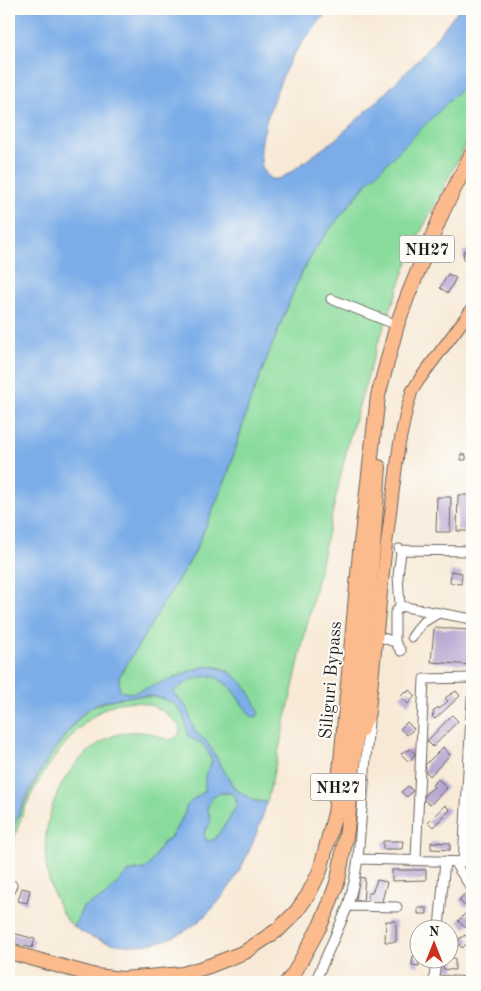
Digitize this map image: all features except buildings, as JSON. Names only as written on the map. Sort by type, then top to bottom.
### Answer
[{"type":"highway","name":"Siliguri Bypass","points":[[9,952],[96,976],[122,980],[183,974],[245,952],[279,929],[296,912],[308,895],[320,872],[335,813],[360,552],[378,396],[397,325],[443,211],[472,153]]},
{"type":"highway","name":"NH27","points":[[287,982],[293,975],[320,926],[338,880],[347,830],[378,484],[380,422],[391,347]]},
{"type":"main road","points":[[356,735],[362,731],[369,715],[386,548],[407,408],[412,391],[419,380],[472,309]]},
{"type":"street","points":[[332,299],[397,325]]},
{"type":"street","points":[[395,642],[395,613],[400,606],[398,576],[400,549],[472,551]]},
{"type":"street","points":[[400,606],[472,619]]},
{"type":"street","points":[[412,637],[422,623],[437,614]]},
{"type":"street","points":[[384,638],[395,642],[401,650]]},
{"type":"street","points":[[416,859],[424,679],[472,678]]},
{"type":"street","points":[[442,918],[459,862],[472,698]]},
{"type":"street","points":[[315,982],[348,906],[358,859],[369,715]]},
{"type":"street","points":[[358,859],[416,859],[459,862]]},
{"type":"street","points":[[459,862],[472,889]]},
{"type":"street","points":[[348,906],[397,907]]},
{"type":"street","points":[[435,968],[434,980],[472,982]]},
{"type":"green space","points":[[472,78],[472,132],[414,245],[376,349],[349,439],[267,802],[254,801],[234,788],[206,741],[195,732],[187,708],[173,692],[192,680],[214,676],[229,686],[251,716],[259,712],[241,683],[227,670],[212,666],[197,668],[151,689],[135,692],[120,691],[119,677],[194,554],[228,474],[250,401],[299,278],[320,241],[368,182]]},
{"type":"green space","points":[[134,696],[166,700],[172,702],[181,711],[189,734],[193,739],[205,746],[212,762],[207,773],[205,791],[186,807],[185,813],[171,837],[164,842],[150,864],[145,869],[134,870],[104,897],[83,907],[74,927],[58,906],[48,876],[45,852],[47,828],[53,805],[63,783],[76,763],[94,747],[115,735],[129,732],[144,732],[171,740],[179,735],[180,727],[164,712],[144,704],[123,702],[102,710],[79,728],[58,752],[33,791],[21,818],[9,862],[9,840],[13,827],[47,759],[76,722],[89,708],[111,700]]},
{"type":"green space","points":[[220,793],[230,793],[235,796],[237,805],[214,840],[205,841],[203,834],[208,827],[210,815],[207,808],[212,797]]},
{"type":"water","points":[[9,9],[330,9],[294,54],[277,90],[267,120],[261,148],[262,165],[270,179],[279,179],[337,138],[376,102],[420,58],[459,9],[472,9],[472,78],[368,182],[320,241],[299,278],[250,401],[228,474],[194,554],[119,677],[120,691],[128,693],[136,692],[203,667],[213,667],[231,673],[251,694],[259,712],[257,717],[251,716],[229,686],[214,676],[192,680],[173,692],[187,708],[195,732],[206,741],[234,788],[254,801],[267,802],[249,851],[237,875],[222,897],[205,916],[185,931],[162,941],[135,945],[111,943],[88,935],[74,927],[83,907],[104,897],[128,872],[145,869],[150,864],[162,844],[171,837],[185,813],[186,807],[205,791],[205,775],[212,762],[208,752],[202,743],[189,737],[184,716],[173,703],[151,696],[127,697],[99,703],[82,715],[56,747],[40,772],[19,812],[9,840]],"holes":[[[220,793],[230,793],[235,796],[237,805],[214,840],[206,841],[204,832],[211,820],[207,808],[212,797]]]}]
